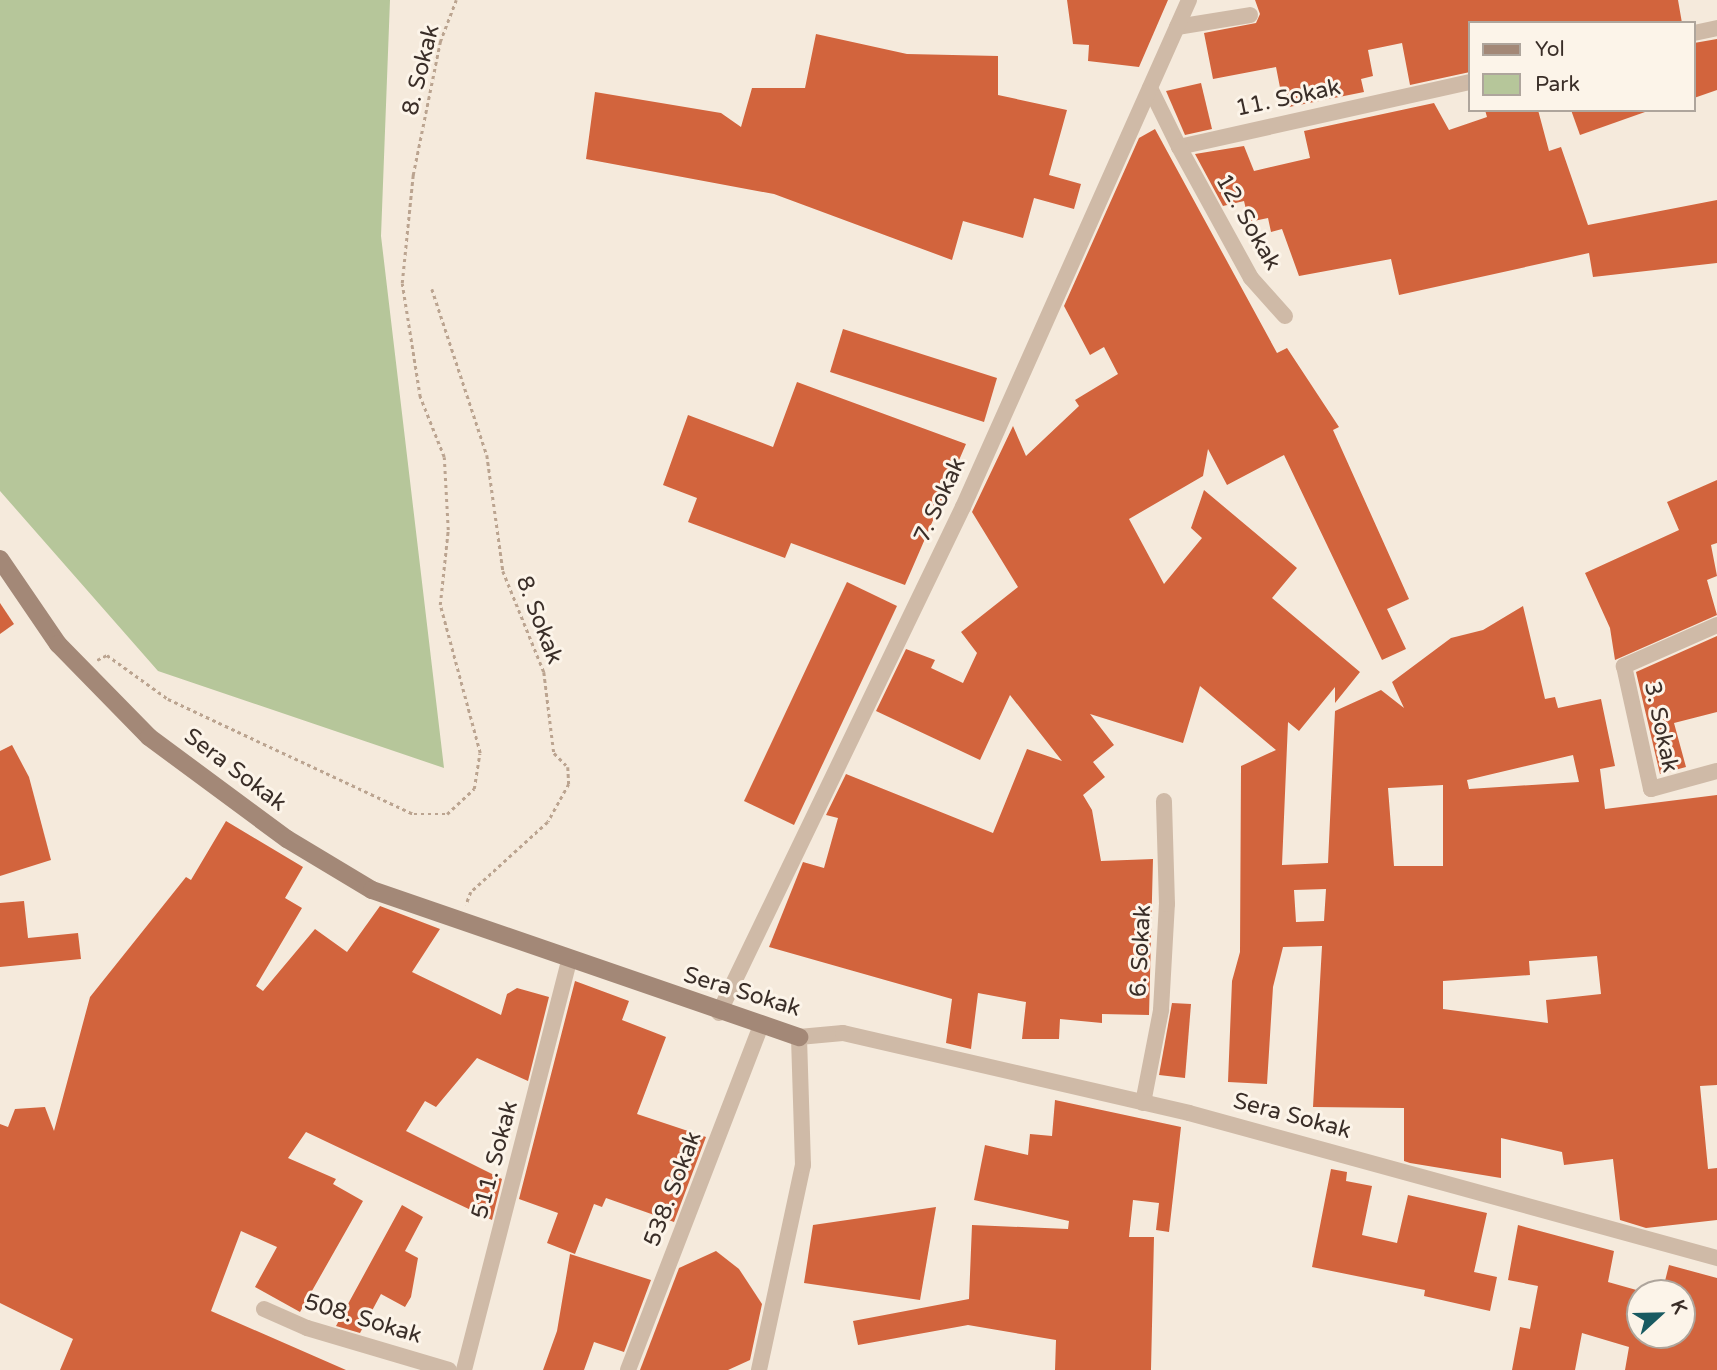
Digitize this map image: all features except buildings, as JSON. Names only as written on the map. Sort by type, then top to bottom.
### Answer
[{"type":"street","name":"7. Sokak","points":[[719,1013],[963,507],[1189,0]]},
{"type":"street","points":[[1177,27],[1250,15]]},
{"type":"street","points":[[1696,33],[1717,28]]},
{"type":"street","name":"11. Sokak","points":[[1179,147],[1468,82]]},
{"type":"street","points":[[1150,88],[1179,147]]},
{"type":"street","name":"12. Sokak","points":[[1179,147],[1251,278],[1285,316]]},
{"type":"street","name":"Sera Sokak","points":[[0,559],[81,667],[149,737],[287,839],[372,890],[457,925],[799,1037],[843,1033],[1143,1102],[1717,1258]]},
{"type":"street","name":"3. Sokak","points":[[1717,625],[1624,666],[1651,789],[1717,771]]},
{"type":"street","name":"6. Sokak","points":[[1143,1102],[1161,1010],[1167,904],[1164,801]]},
{"type":"street","name":"511. Sokak","points":[[464,1370],[569,962]]},
{"type":"street","name":"538. Sokak","points":[[628,1370],[761,1025]]},
{"type":"street","points":[[759,1370],[803,1165],[799,1037]]},
{"type":"street","name":"508. Sokak","points":[[264,1309],[307,1328],[449,1370]]},
{"type":"path","name":"8. Sokak","points":[[81,667],[107,655],[168,699],[303,757],[370,798],[414,814],[447,814],[474,789],[480,753],[440,605],[448,492],[444,457],[420,397],[402,283],[403,240],[440,42],[456,0]]},
{"type":"path","name":"8. Sokak","points":[[432,289],[487,455],[503,571],[544,672],[554,753],[568,767],[569,784],[548,822],[471,892],[457,925]]},
{"type":"green space","points":[[0,0],[390,0],[381,236],[444,768],[158,671],[0,491]]}]
